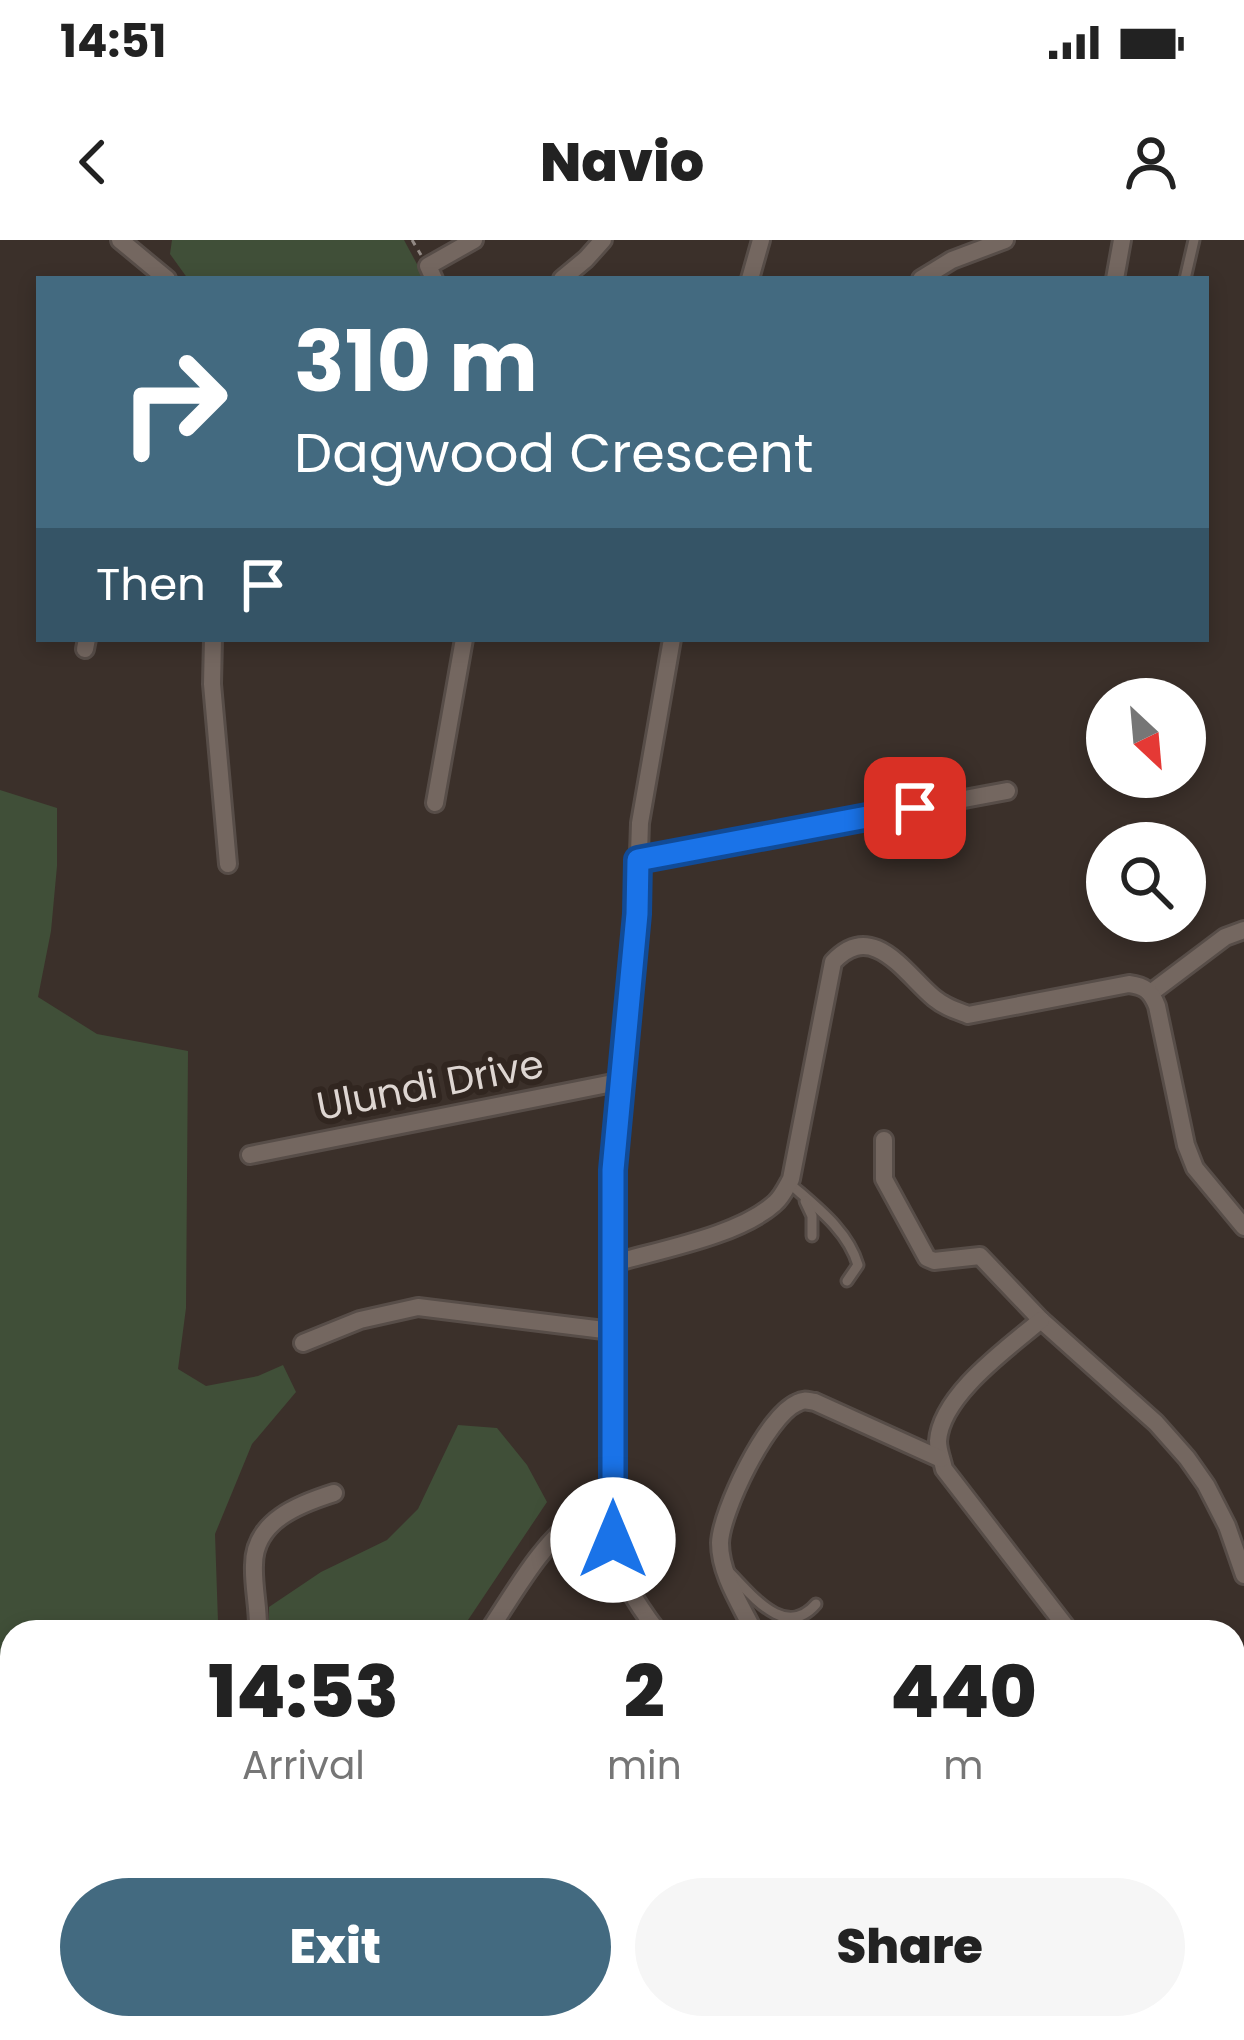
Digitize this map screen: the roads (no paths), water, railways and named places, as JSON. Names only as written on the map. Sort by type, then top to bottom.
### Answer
[{"type":"street","points":[[120,240],[146,270]]},
{"type":"street","points":[[431,273],[474,240]]},
{"type":"street","points":[[566,276],[603,240]]},
{"type":"street","points":[[751,276],[760,240]]},
{"type":"street","points":[[925,276],[1005,240]]},
{"type":"street","points":[[1116,276],[1122,240]]},
{"type":"street","points":[[213,642],[212,685],[228,864]]},
{"type":"street","points":[[435,803],[463,642]]},
{"type":"street","points":[[649,1620],[615,1558],[613,1170],[637,914],[640,823],[670,642]]},
{"type":"street","points":[[638,860],[1007,791]]},
{"type":"street","points":[[1152,992],[1225,937],[1244,930]]},
{"type":"street","points":[[611,1264],[731,1229],[795,1188],[833,962],[843,951],[860,946],[892,957],[947,1008],[968,1015],[1129,984],[1152,992],[1195,1168],[1244,1226]]},
{"type":"street","name":"Ulundi Drive","points":[[250,1154],[622,1081]]},
{"type":"street","points":[[884,1140],[884,1179],[927,1258],[980,1256],[1041,1320],[1156,1423],[1206,1485],[1244,1574]]},
{"type":"street","points":[[303,1343],[360,1320],[418,1307],[612,1331]]},
{"type":"street","points":[[1041,1320],[953,1403],[937,1446],[944,1469],[1061,1620]]},
{"type":"street","points":[[749,1620],[725,1568],[720,1546],[723,1526],[752,1454],[796,1403],[815,1402],[941,1459]]},
{"type":"street","points":[[257,1620],[254,1565],[259,1540],[289,1511],[334,1493]]},
{"type":"street","points":[[496,1620],[557,1536],[613,1496]]},
{"type":"lane","points":[[1186,276],[1194,240]]},
{"type":"lane","points":[[795,1188],[812,1216],[812,1235]]},
{"type":"lane","points":[[795,1188],[827,1215],[856,1257],[858,1265],[847,1281]]},
{"type":"lane","points":[[725,1568],[776,1617],[802,1616],[816,1604]]}]
